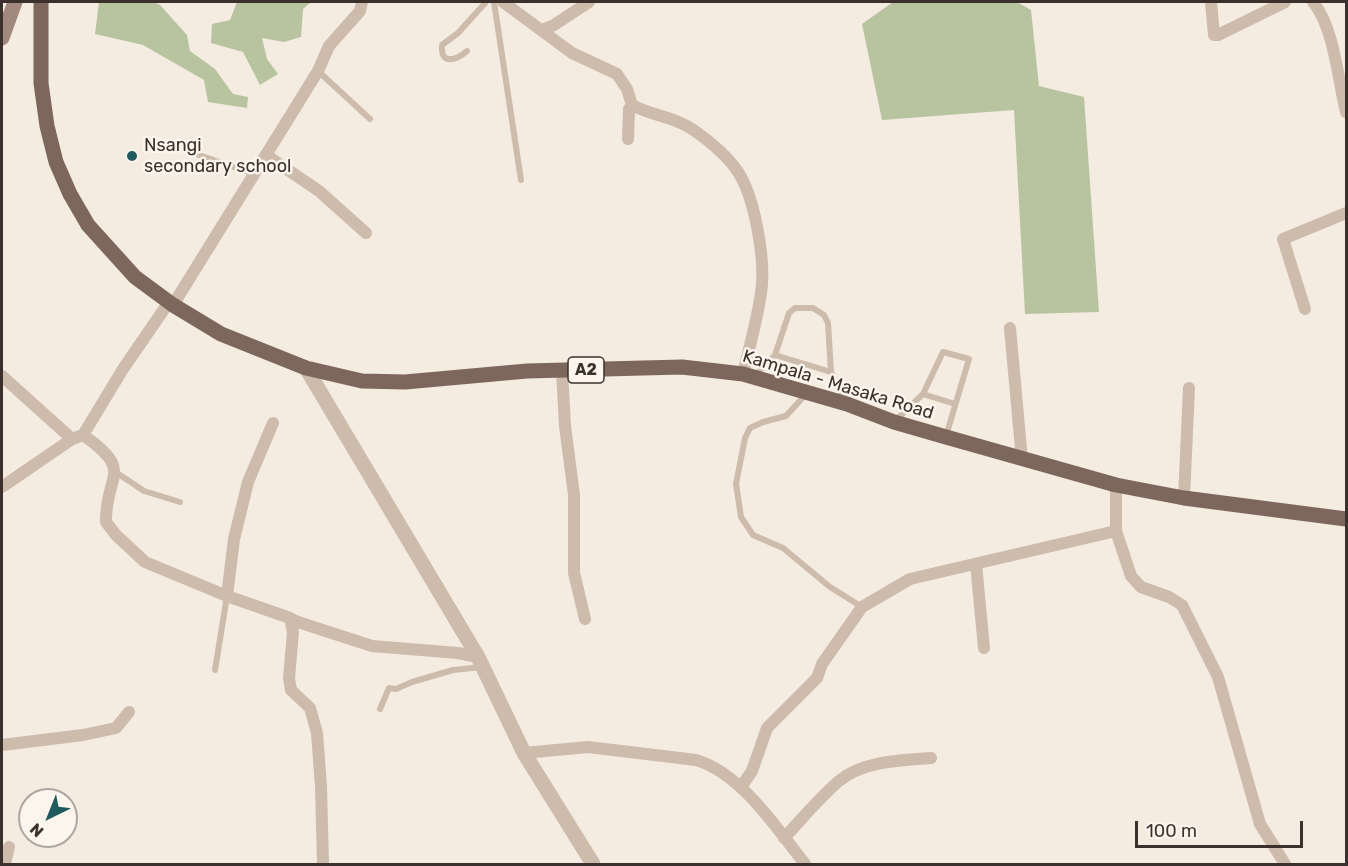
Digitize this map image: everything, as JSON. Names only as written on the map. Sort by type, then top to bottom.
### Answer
[{"type":"main road","points":[[2,38],[15,2]]},
{"type":"main road","name":"Kampala - Masaka Road","points":[[42,2],[41,83],[47,126],[56,162],[70,194],[88,225],[135,277],[171,304],[220,334],[306,368],[362,381],[405,382],[527,371],[682,367],[748,376],[808,392],[894,422],[1022,460],[1116,485],[1184,498],[1346,520]]},
{"type":"street","points":[[2,486],[78,437],[123,369],[171,304],[255,174],[318,71],[329,46],[360,11],[362,2]]},
{"type":"street","points":[[503,2],[572,53],[617,74],[627,89],[632,105],[680,122],[695,130],[736,169],[748,194],[762,250],[762,292],[748,376]]},
{"type":"street","points":[[542,30],[554,25],[589,2]]},
{"type":"street","points":[[1211,2],[1214,35],[1218,35],[1285,2]]},
{"type":"street","points":[[1313,2],[1320,11],[1335,59],[1347,112]]},
{"type":"street","points":[[628,139],[629,109],[632,105]]},
{"type":"street","points":[[266,155],[319,191],[366,233]]},
{"type":"street","points":[[1305,309],[1283,239],[1347,213]]},
{"type":"street","points":[[1010,328],[1022,460]]},
{"type":"street","points":[[306,368],[480,662],[524,753],[593,864]]},
{"type":"street","points":[[562,371],[565,426],[574,495],[574,573],[585,619]]},
{"type":"street","points":[[2,376],[78,437],[106,453],[112,460],[114,471],[106,522],[116,535],[145,562],[316,629],[372,646],[458,653],[480,662]]},
{"type":"street","points":[[1184,498],[1189,388]]},
{"type":"street","points":[[227,596],[234,539],[248,482],[273,423]]},
{"type":"street","points":[[1116,485],[1116,531],[1131,576],[1141,587],[1169,597],[1182,605],[1218,677],[1260,824],[1285,864]]},
{"type":"street","points":[[741,787],[752,771],[767,728],[817,678],[822,664],[862,607],[910,579],[1116,531]]},
{"type":"street","points":[[976,564],[984,648]]},
{"type":"street","points":[[290,618],[293,632],[289,678],[291,690],[310,708],[317,733],[323,864]]},
{"type":"street","points":[[2,745],[83,735],[116,728],[129,712]]},
{"type":"street","points":[[524,753],[588,747],[696,760],[708,764],[741,787],[805,864]]},
{"type":"street","points":[[784,838],[840,780],[876,765],[931,758]]},
{"type":"street","points":[[5,864],[9,847]]},
{"type":"lane","points":[[467,51],[456,60],[451,60],[445,57],[441,48],[486,2]]},
{"type":"lane","points":[[494,2],[521,180]]},
{"type":"lane","points":[[318,71],[370,119]]},
{"type":"lane","points":[[170,145],[255,174]]},
{"type":"lane","points":[[748,376],[776,355],[789,313],[795,308],[813,308],[824,315],[828,323],[831,372],[847,404]]},
{"type":"lane","points":[[894,422],[923,394],[943,352],[969,359],[946,437]]},
{"type":"lane","points":[[776,355],[831,372]]},
{"type":"lane","points":[[808,392],[786,416],[762,422],[750,428],[745,438],[736,484],[741,518],[753,536],[783,548],[830,587],[862,607]]},
{"type":"lane","points":[[923,394],[955,404]]},
{"type":"lane","points":[[114,471],[144,491],[180,502]]},
{"type":"lane","points":[[215,670],[227,596]]},
{"type":"lane","points":[[380,708],[389,688],[396,689],[480,662]]},
{"type":"green space","points":[[99,2],[154,2],[160,5],[187,35],[190,51],[215,69],[233,94],[248,97],[247,108],[208,102],[204,80],[143,45],[95,34]]},
{"type":"green space","points":[[237,2],[311,2],[303,9],[301,37],[284,42],[262,38],[267,59],[278,74],[260,85],[243,52],[211,43],[212,24],[230,20]]},
{"type":"green space","points":[[893,2],[1017,2],[1031,10],[1039,86],[1084,97],[1099,312],[1025,314],[1014,110],[882,120],[862,24]]},
{"type":"place","name":"Nsangi secondary school","points":[[132,156]]}]
